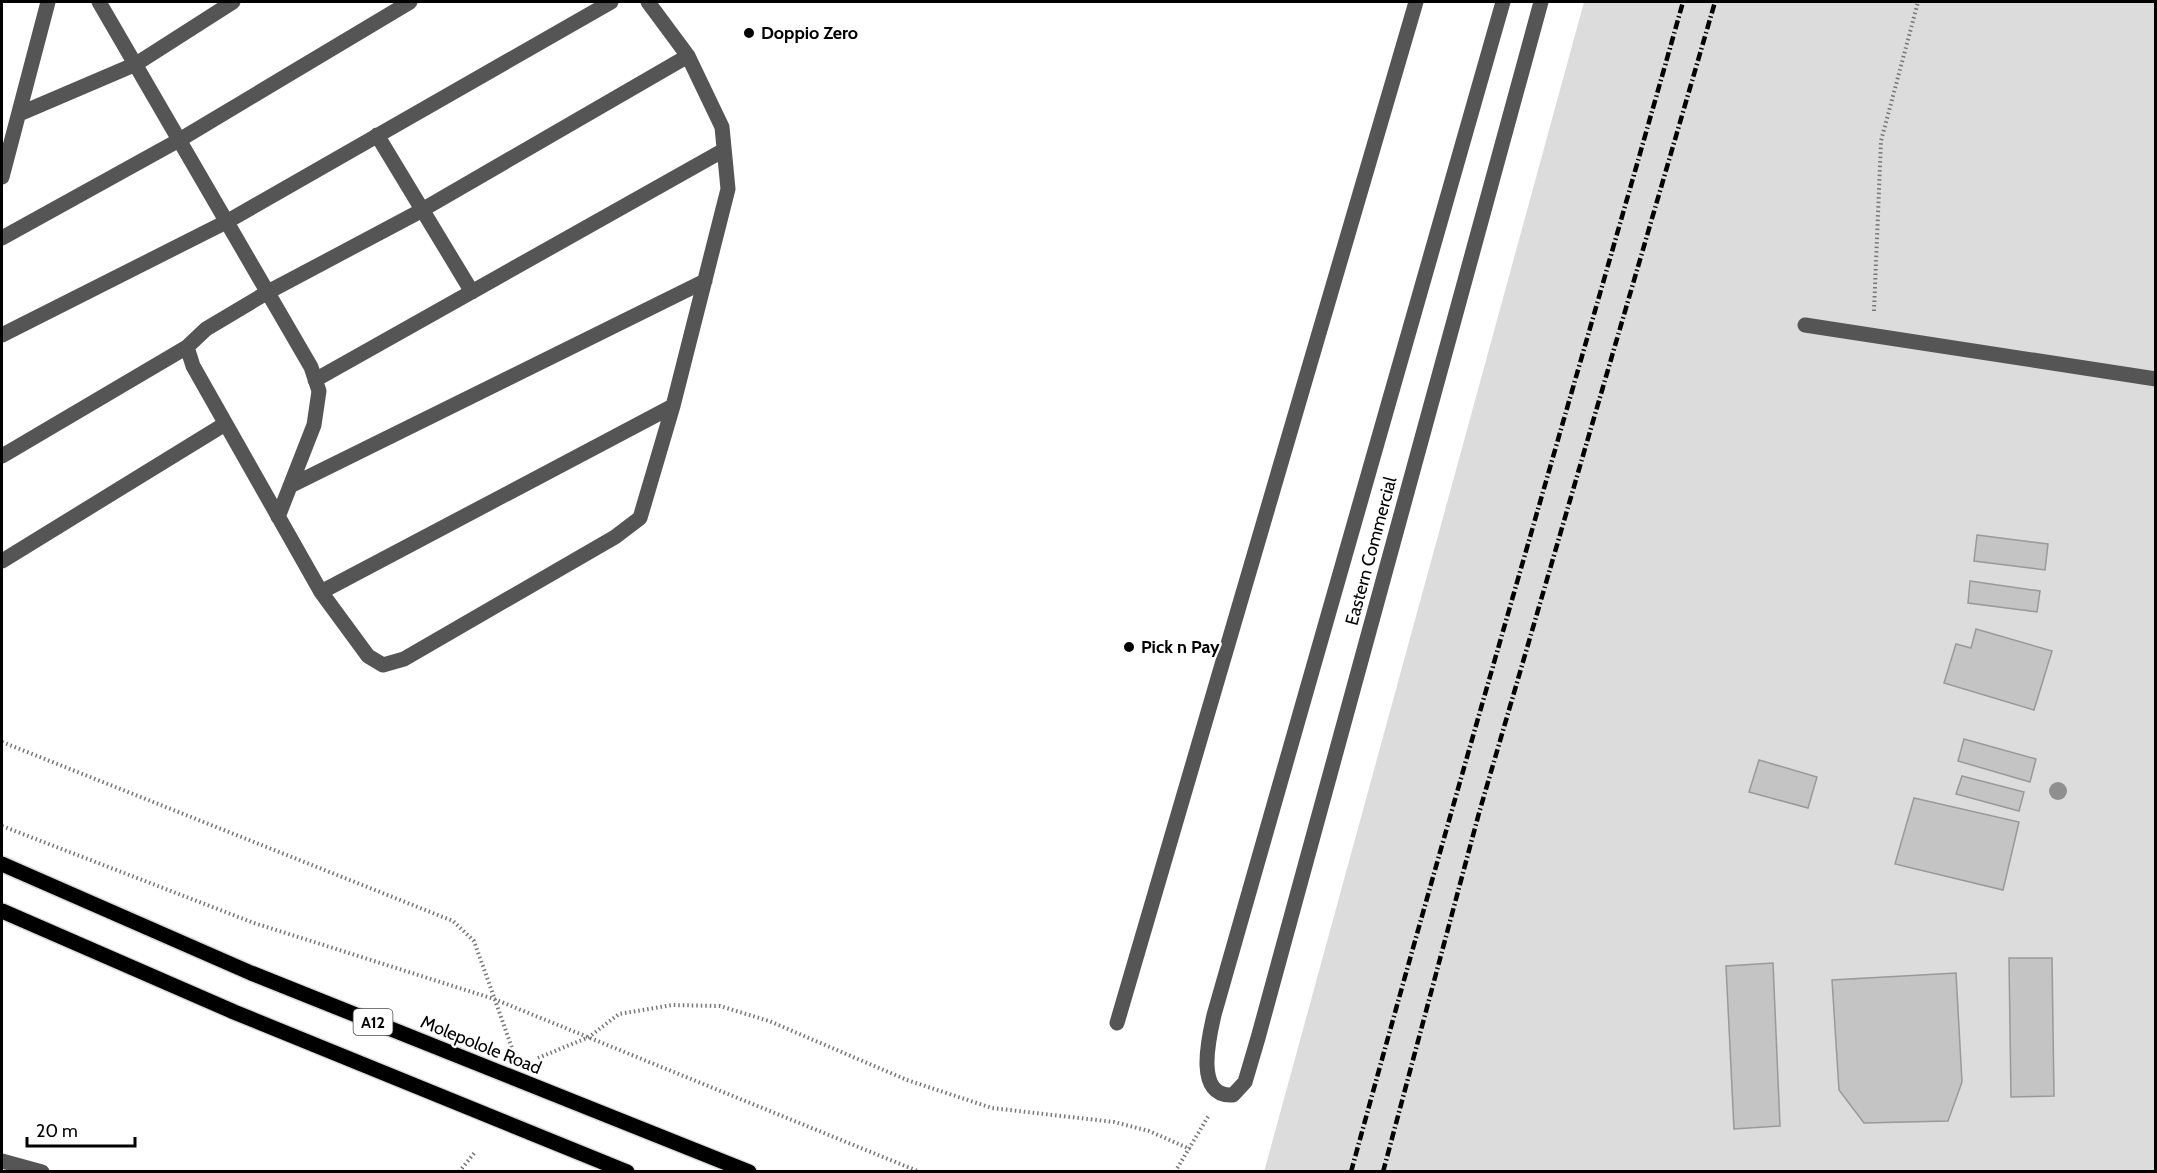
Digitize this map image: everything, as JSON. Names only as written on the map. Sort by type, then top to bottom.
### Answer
[{"type":"main road","name":"Molepolole Road","points":[[2,864],[251,973],[749,1172]]},
{"type":"main road","name":"A12","points":[[2,911],[234,1012],[627,1172]]},
{"type":"street","points":[[2,177],[48,2]]},
{"type":"street","points":[[99,2],[228,221],[310,367],[319,391],[314,425],[278,517]]},
{"type":"street","points":[[19,114],[136,64],[233,2]]},
{"type":"street","points":[[2,238],[181,139],[410,2]]},
{"type":"street","points":[[2,335],[228,221],[611,2]]},
{"type":"street","points":[[187,347],[193,366],[321,592],[368,656],[383,665],[404,659],[615,537],[640,518],[673,406],[728,189],[722,127],[688,56],[648,2]]},
{"type":"street","points":[[1117,1023],[1416,2]]},
{"type":"street","points":[[1221,1093],[1210,1081],[1206,1063],[1214,1015],[1503,2]]},
{"type":"street","name":"Eastern Commercial","points":[[1221,1093],[1233,1095],[1245,1082],[1258,1038],[1541,2]]},
{"type":"street","points":[[2,456],[187,347],[206,329],[268,292],[423,209],[688,56]]},
{"type":"street","points":[[377,135],[472,292]]},
{"type":"street","points":[[315,380],[724,150]]},
{"type":"street","points":[[290,486],[705,281]]},
{"type":"street","points":[[1805,325],[2156,380]]},
{"type":"street","points":[[321,592],[673,406]]},
{"type":"street","points":[[2,561],[225,424]]},
{"type":"street","points":[[2,1161],[42,1172]]},
{"type":"path","points":[[1873,335],[1881,141],[1918,2]]},
{"type":"path","points":[[2,742],[453,921],[474,941],[514,1055]]},
{"type":"path","points":[[2,826],[254,923],[494,999],[921,1172]]},
{"type":"path","points":[[528,1062],[589,1038],[619,1014],[642,1008],[720,1006],[769,1021],[907,1080],[992,1108],[1114,1122],[1149,1131],[1190,1149]]},
{"type":"path","points":[[1175,1172],[1221,1093]]},
{"type":"path","points":[[459,1172],[476,1151]]},
{"type":"shaded area","points":[[1584,2],[2155,2],[2155,1171],[1264,1172]]},
{"type":"building","points":[[1977,535],[2048,544],[2045,570],[1974,561]]},
{"type":"building","points":[[1970,581],[2040,591],[2037,612],[1968,603]]},
{"type":"building","points":[[1976,629],[2052,651],[2034,710],[1944,683],[1956,644],[1971,648]]},
{"type":"building","points":[[1964,739],[2036,759],[2030,782],[1958,761]]},
{"type":"building","points":[[1759,760],[1817,777],[1808,808],[1749,792]]},
{"type":"building","points":[[1962,776],[2024,792],[2019,811],[1956,794]]},
{"type":"building","points":[[1914,798],[2019,822],[2003,890],[1895,864]]},
{"type":"building","points":[[2009,958],[2052,958],[2054,1096],[2011,1097]]},
{"type":"building","points":[[1773,963],[1780,1126],[1734,1129],[1726,966]]},
{"type":"building","points":[[1956,973],[1962,1082],[1948,1121],[1864,1123],[1839,1090],[1832,980]]},
{"type":"railway","points":[[1351,1172],[1683,2]]},
{"type":"railway","points":[[1383,1172],[1479,813],[1715,2]]},
{"type":"place","name":"Doppio Zero","points":[[749,33]]},
{"type":"place","name":"Pick n Pay","points":[[1129,647]]}]
